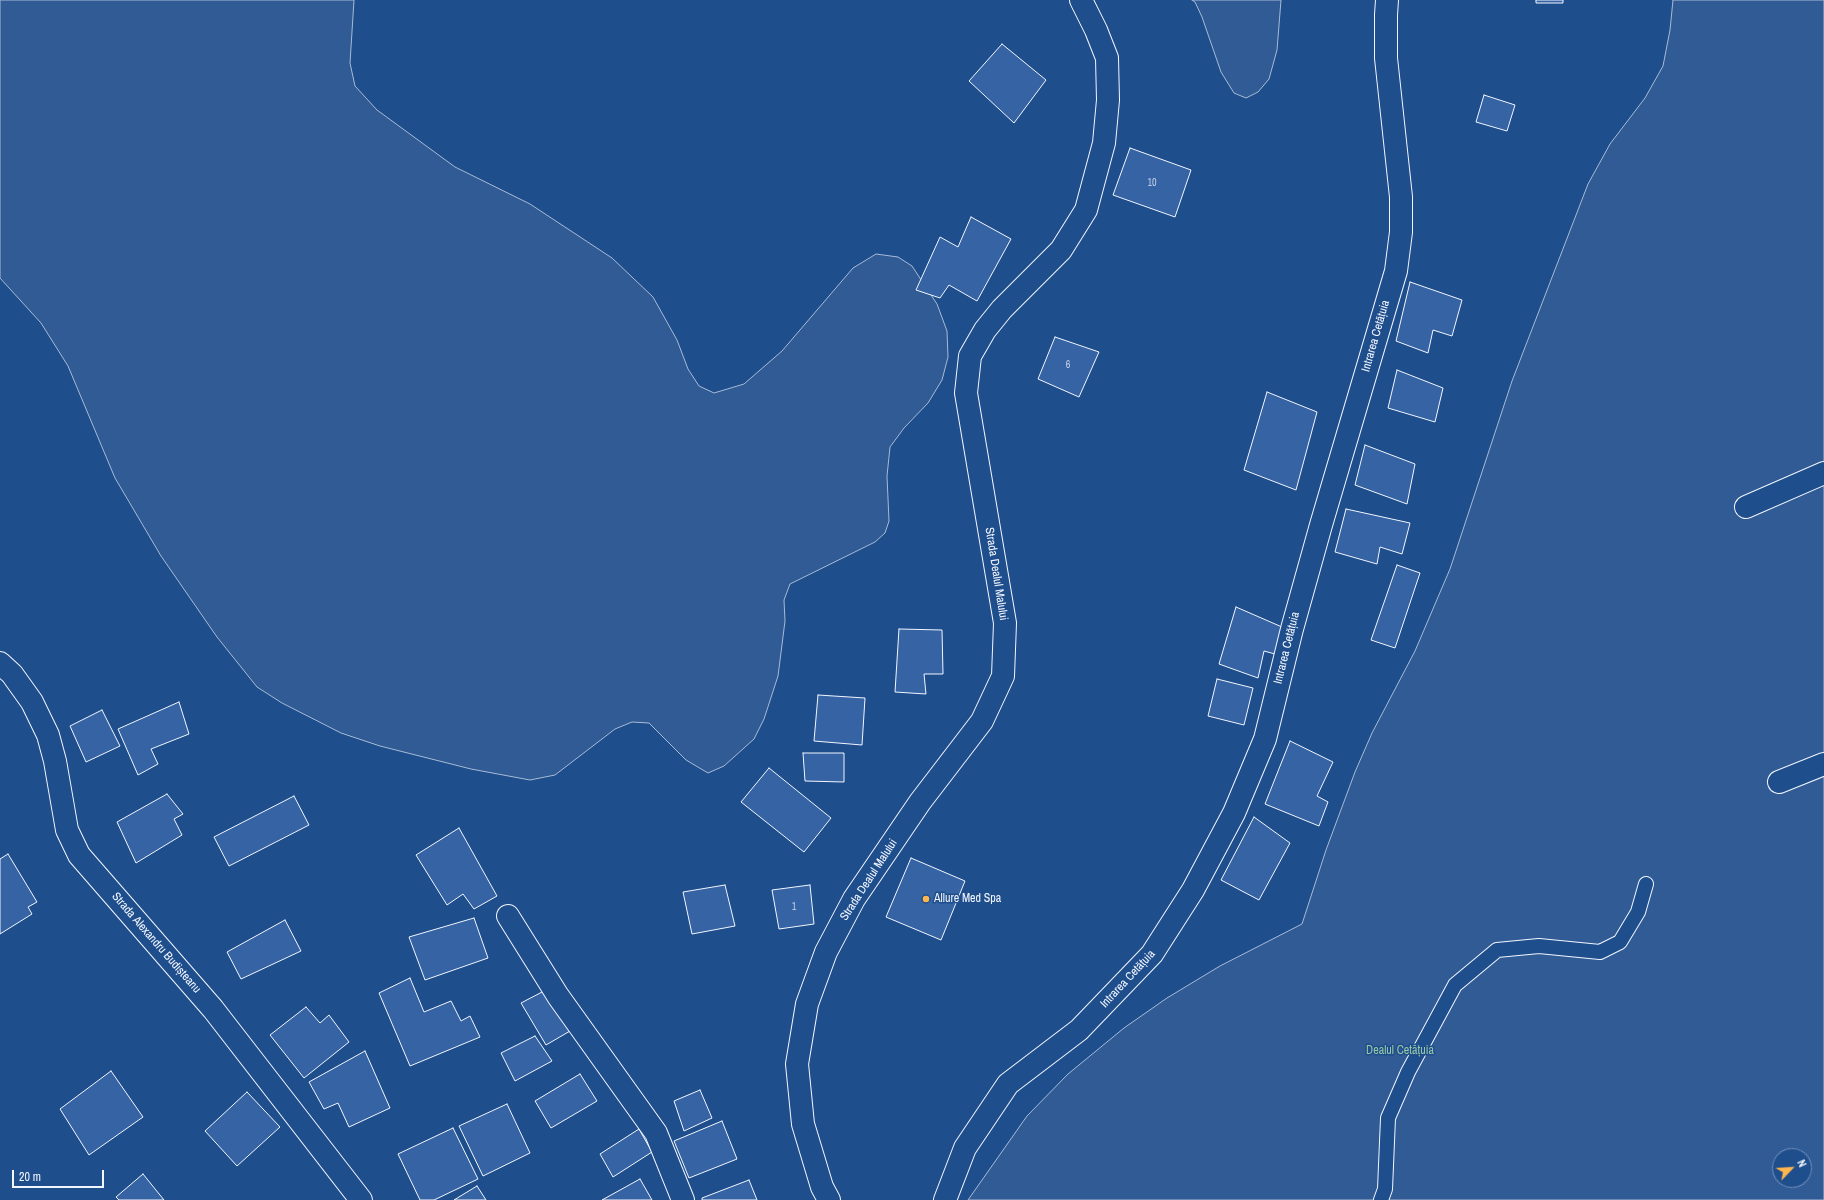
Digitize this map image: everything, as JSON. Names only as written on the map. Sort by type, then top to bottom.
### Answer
[{"type":"street","name":"Strada Dealul Malului","points":[[824,1196],[803,1124],[796,1064],[807,1004],[826,952],[854,899],[920,802],[982,721],[1002,676],[1005,623],[966,393],[970,356],[985,330],[1002,309],[1060,250],[1086,210],[1104,142],[1108,100],[1107,58],[1096,30],[1081,0]]},
{"type":"street","name":"Intrarea Cetățuia","points":[[945,1200],[965,1148],[1008,1084],[1079,1030],[1152,954],[1193,890],[1227,827],[1264,740],[1292,628],[1319,532],[1396,271],[1401,232],[1401,197],[1386,58],[1386,15],[1388,0]]},
{"type":"street","points":[[1746,507],[1824,473]]},
{"type":"street","name":"Strada Alexandru Budișteanu","points":[[0,663],[12,674],[32,702],[48,735],[56,761],[68,830],[79,855],[213,1009],[361,1200]]},
{"type":"street","points":[[1779,782],[1824,764]]},
{"type":"street","points":[[508,916],[558,996],[656,1133],[684,1200]]},
{"type":"lane","points":[[1381,1200],[1385,1189],[1388,1118],[1408,1072],[1455,985],[1498,950],[1539,946],[1600,952],[1620,942],[1638,912],[1646,884]]},
{"type":"green space","points":[[0,0],[354,0],[350,63],[355,86],[377,110],[455,167],[530,204],[612,258],[653,297],[677,340],[688,369],[699,386],[714,393],[744,384],[782,351],[853,268],[876,254],[898,257],[912,266],[937,304],[947,331],[948,357],[942,380],[928,403],[904,428],[890,447],[887,476],[889,521],[885,533],[875,542],[790,584],[784,600],[785,621],[778,676],[764,719],[754,739],[724,766],[708,773],[686,760],[649,723],[632,722],[615,729],[555,775],[530,780],[471,769],[380,746],[341,733],[282,703],[257,687],[217,637],[161,556],[115,478],[68,366],[41,323],[0,278]]},
{"type":"green space","points":[[1192,0],[1281,0],[1277,50],[1269,79],[1258,92],[1246,98],[1234,93],[1221,72],[1202,17],[1195,2]]},
{"type":"green space","name":"Dealul Cetățuia","points":[[1673,0],[1824,0],[1824,1200],[968,1200],[1027,1116],[1068,1074],[1124,1028],[1167,998],[1220,966],[1302,924],[1326,850],[1355,772],[1372,733],[1415,651],[1450,569],[1512,381],[1588,184],[1610,144],[1645,98],[1663,66],[1670,30]]},
{"type":"building","points":[[1536,0],[1563,0],[1563,3],[1536,3]]},
{"type":"building","points":[[1002,44],[1046,80],[1014,123],[969,81]]},
{"type":"building","points":[[1484,95],[1515,105],[1507,131],[1476,122]]},
{"type":"building","points":[[1130,148],[1191,170],[1175,217],[1113,195]]},
{"type":"building","points":[[971,217],[1011,239],[977,301],[949,285],[940,298],[916,290],[940,237],[958,247]]},
{"type":"building","points":[[1410,282],[1462,300],[1452,336],[1433,330],[1428,353],[1396,341]]},
{"type":"building","points":[[1055,337],[1099,352],[1079,397],[1038,379]]},
{"type":"building","points":[[1397,370],[1443,388],[1435,422],[1388,408]]},
{"type":"building","points":[[1267,392],[1317,412],[1296,490],[1244,470]]},
{"type":"building","points":[[1365,445],[1415,464],[1407,504],[1355,485]]},
{"type":"building","points":[[1346,509],[1410,523],[1402,554],[1380,547],[1377,564],[1335,552]]},
{"type":"building","points":[[1397,565],[1420,573],[1395,648],[1371,640]]},
{"type":"building","points":[[1236,607],[1282,627],[1275,654],[1264,651],[1258,678],[1219,664]]},
{"type":"building","points":[[899,629],[942,630],[943,674],[924,674],[926,694],[895,692]]},
{"type":"building","points":[[1217,679],[1253,688],[1244,725],[1208,716]]},
{"type":"building","points":[[818,695],[865,698],[862,745],[814,741]]},
{"type":"building","points":[[179,702],[189,734],[151,749],[158,764],[138,775],[118,729]]},
{"type":"building","points":[[102,710],[120,746],[86,762],[70,726]]},
{"type":"building","points":[[1290,741],[1333,762],[1317,796],[1328,802],[1319,826],[1265,804]]},
{"type":"building","points":[[803,753],[844,753],[844,782],[805,781]]},
{"type":"building","points":[[769,768],[831,818],[804,852],[741,802]]},
{"type":"building","points":[[167,794],[183,814],[174,819],[182,835],[136,863],[117,822]]},
{"type":"building","points":[[294,796],[309,825],[229,866],[214,837]]},
{"type":"building","points":[[1254,817],[1290,843],[1259,900],[1221,880]]},
{"type":"building","points":[[459,828],[497,896],[474,909],[463,894],[447,905],[416,855]]},
{"type":"building","points":[[8,854],[37,902],[28,907],[32,914],[0,934],[0,859]]},
{"type":"building","name":"Allure Med Spa","points":[[911,858],[965,881],[941,940],[886,917]]},
{"type":"building","points":[[725,885],[735,926],[692,934],[683,892]]},
{"type":"building","points":[[810,885],[814,924],[779,929],[772,890]]},
{"type":"building","points":[[474,918],[488,958],[425,980],[409,937]]},
{"type":"building","points":[[285,920],[301,951],[241,979],[227,952]]},
{"type":"building","points":[[410,978],[424,1012],[451,1001],[461,1021],[470,1016],[480,1037],[410,1066],[379,993]]},
{"type":"building","points":[[544,991],[570,1031],[546,1045],[521,1003]]},
{"type":"building","points":[[306,1007],[320,1023],[329,1015],[349,1042],[304,1078],[270,1035]]},
{"type":"building","points":[[535,1036],[552,1061],[515,1081],[501,1053]]},
{"type":"building","points":[[365,1051],[390,1108],[349,1127],[338,1103],[324,1109],[309,1082]]},
{"type":"building","points":[[111,1071],[143,1117],[89,1155],[60,1109]]},
{"type":"building","points":[[580,1074],[597,1101],[551,1128],[535,1101]]},
{"type":"building","points":[[700,1090],[712,1118],[684,1131],[674,1101]]},
{"type":"building","points":[[247,1092],[280,1127],[237,1166],[205,1131]]},
{"type":"building","points":[[507,1104],[530,1153],[483,1176],[459,1126]]},
{"type":"building","points":[[722,1121],[737,1159],[689,1178],[674,1141]]},
{"type":"building","points":[[453,1128],[478,1179],[434,1200],[420,1200],[398,1154]]},
{"type":"building","points":[[639,1129],[652,1152],[613,1177],[600,1154]]},
{"type":"building","points":[[143,1174],[164,1200],[119,1200],[116,1197]]},
{"type":"building","points":[[640,1179],[652,1200],[602,1200]]},
{"type":"building","points":[[749,1180],[757,1200],[702,1200],[702,1198]]},
{"type":"building","points":[[477,1186],[486,1200],[454,1200]]},
{"type":"place","name":"Allure Med Spa","points":[[926,899]]}]
